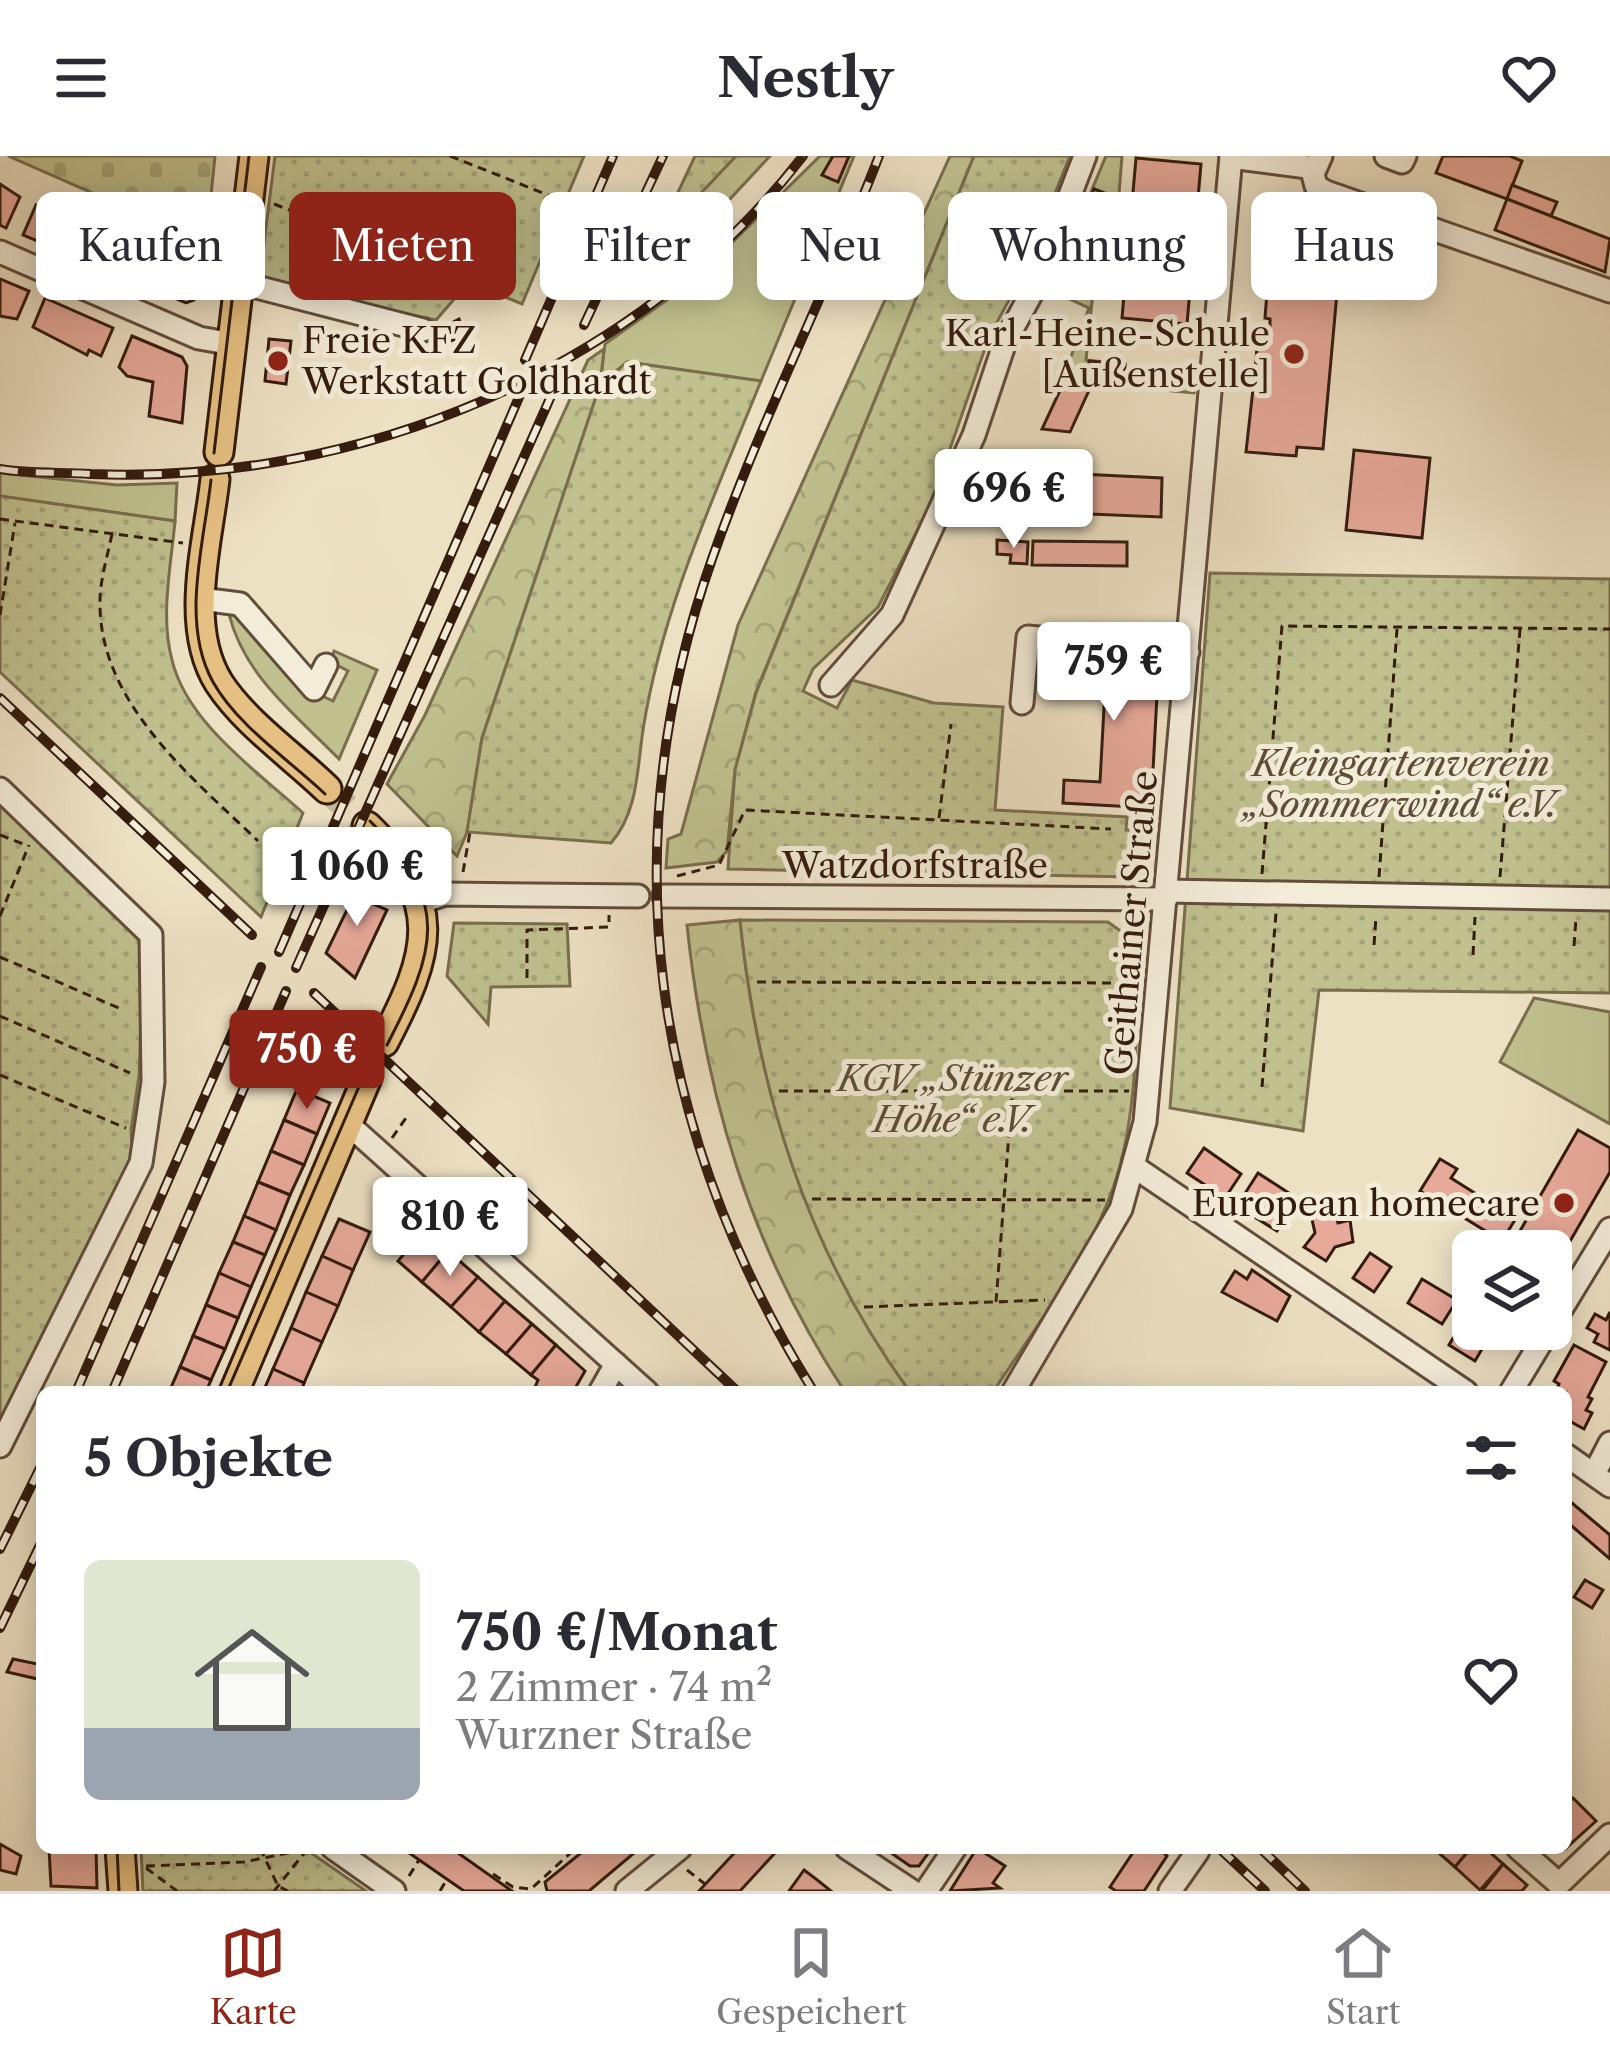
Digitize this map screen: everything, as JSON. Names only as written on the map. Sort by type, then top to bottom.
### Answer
[{"type":"main road","points":[[251,192],[254,156]]},
{"type":"main road","points":[[239,300],[201,629],[211,668],[229,697],[327,789]]},
{"type":"main road","points":[[367,826],[404,865],[421,902],[419,971],[384,1042]]},
{"type":"main road","points":[[237,1386],[367,1078]]},
{"type":"main road","points":[[120,1854],[123,1891]]},
{"type":"street","points":[[832,685],[892,615],[974,435],[1004,342],[1035,287],[1085,156]]},
{"type":"street","points":[[1386,156],[1402,162],[1405,156]]},
{"type":"street","points":[[1231,157],[1318,162],[1316,186],[1327,192],[1610,291]]},
{"type":"street","name":"Geithainer Straße","points":[[1017,1386],[1125,1199],[1145,1121],[1231,157]]},
{"type":"street","points":[[0,252],[199,338],[233,344]]},
{"type":"street","points":[[265,289],[423,330]]},
{"type":"street","points":[[201,599],[240,604],[314,689],[326,664]]},
{"type":"street","points":[[1022,703],[1028,638],[1188,652]]},
{"type":"street","points":[[0,789],[39,821],[152,935],[153,1082],[141,1163],[0,1446]]},
{"type":"street","name":"Watzdorfstraße","points":[[664,896],[1269,893],[1610,898]]},
{"type":"street","points":[[421,902],[445,894],[638,896]]},
{"type":"street","points":[[348,1124],[640,1386]]},
{"type":"street","points":[[1136,1168],[1457,1386]]},
{"type":"street","points":[[1572,1293],[1608,1237]]},
{"type":"street","points":[[1515,1386],[1537,1350]]},
{"type":"street","points":[[603,1386],[616,1364]]},
{"type":"street","points":[[1572,1459],[1602,1480],[1610,1443]]},
{"type":"street","points":[[1525,1854],[1559,1884],[1610,1835]]},
{"type":"street","points":[[347,1854],[402,1883]]},
{"type":"street","points":[[856,1854],[911,1891]]},
{"type":"street","points":[[926,1891],[951,1854]]},
{"type":"street","points":[[1170,1891],[1196,1854]]},
{"type":"street","points":[[627,1891],[684,1859]]},
{"type":"path","points":[[450,156],[540,192]]},
{"type":"path","points":[[269,202],[289,210]]},
{"type":"path","points":[[0,519],[173,542]]},
{"type":"path","points":[[0,615],[15,522]]},
{"type":"path","points":[[112,534],[100,614],[130,701],[153,736],[258,841]]},
{"type":"path","points":[[1262,1087],[1282,626],[1610,628]]},
{"type":"path","points":[[1473,955],[1487,897],[1520,627]]},
{"type":"path","points":[[1374,945],[1398,628]]},
{"type":"path","points":[[938,820],[951,724]]},
{"type":"path","points":[[664,896],[674,878],[719,866],[745,810],[1111,829]]},
{"type":"path","points":[[0,916],[39,821]]},
{"type":"path","points":[[463,872],[470,832]]},
{"type":"path","points":[[0,835],[29,846]]},
{"type":"path","points":[[527,978],[527,930],[609,927],[608,896]]},
{"type":"path","points":[[1574,946],[1577,898]]},
{"type":"path","points":[[0,957],[121,1009]]},
{"type":"path","points":[[757,982],[1158,983]]},
{"type":"path","points":[[0,1016],[139,1076]]},
{"type":"path","points":[[0,1076],[130,1130]]},
{"type":"path","points":[[779,1091],[1148,1091]]},
{"type":"path","points":[[996,1302],[1012,1091]]},
{"type":"path","points":[[391,1139],[408,1114]]},
{"type":"path","points":[[812,1199],[1125,1199]]},
{"type":"path","points":[[864,1307],[1071,1299]]},
{"type":"path","points":[[263,1854],[276,1888]]},
{"type":"path","points":[[177,1891],[144,1867],[286,1854]]},
{"type":"path","points":[[276,1888],[304,1854]]},
{"type":"path","points":[[493,1874],[513,1888],[531,1889],[569,1854]]},
{"type":"path","points":[[684,1859],[705,1885]]},
{"type":"path","points":[[402,1883],[419,1860]]},
{"type":"path","points":[[440,1891],[447,1879]]},
{"type":"path","points":[[276,1888],[287,1891]]},
{"type":"green space","points":[[8,156],[215,156],[211,192],[90,192]]},
{"type":"green space","points":[[275,156],[584,156],[569,192],[540,192],[540,261],[522,304],[512,300],[516,300],[516,192],[289,192],[289,289],[265,284],[265,235]]},
{"type":"green space","points":[[695,156],[736,156],[702,192],[678,192]]},
{"type":"green space","points":[[736,156],[770,156],[733,196],[733,192],[701,192]]},
{"type":"green space","points":[[820,156],[833,156],[822,175],[838,181],[849,156],[854,156],[839,192],[783,192]]},
{"type":"green space","points":[[950,156],[974,156],[959,192],[948,192],[948,220],[924,279],[924,214]]},
{"type":"green space","points":[[974,156],[1070,156],[1056,192],[959,192]]},
{"type":"green space","points":[[1106,156],[1122,156],[1119,192],[1091,192]]},
{"type":"green space","points":[[757,218],[757,300],[794,300],[761,381],[627,362],[600,385],[605,344],[667,300],[733,300],[733,242]]},
{"type":"green space","points":[[948,220],[948,300],[1009,300],[989,337],[930,506],[878,607],[813,669],[803,691],[837,708],[852,680],[934,703],[1003,707],[995,810],[1127,817],[1126,830],[1146,830],[1143,872],[1134,877],[728,869],[735,770],[756,693],[916,300],[924,300],[924,279]]},
{"type":"green space","points":[[340,300],[453,300],[436,320]]},
{"type":"green space","points":[[885,300],[915,300],[756,692],[735,770],[727,851],[717,862],[666,868],[668,839],[681,834],[738,625]]},
{"type":"green space","points":[[1072,300],[1092,300],[1086,360],[1125,364],[1124,381],[1195,388],[1194,393],[1062,381],[1089,308]]},
{"type":"green space","points":[[604,349],[600,385],[482,738],[467,832],[457,856],[387,784],[425,715],[588,360]]},
{"type":"green space","points":[[627,362],[761,381],[692,552],[663,640],[627,818],[611,843],[467,832],[482,738],[600,385]]},
{"type":"green space","points":[[0,473],[117,485],[177,483],[175,521],[0,496]]},
{"type":"green space","points":[[0,496],[175,521],[167,626],[180,683],[226,745],[303,813],[261,917],[0,672]]},
{"type":"green space","name":"Kleingartenverein „Sommerwind“ e.V.","points":[[1210,573],[1610,579],[1610,993],[1319,990],[1303,1131],[1170,1108]]},
{"type":"green space","points":[[229,614],[243,617],[316,693],[333,701],[348,671],[331,662],[334,651],[377,670],[339,759],[259,676]]},
{"type":"green space","points":[[0,796],[144,942],[139,1076],[131,1130],[133,1164],[0,1426]]},
{"type":"green space","points":[[740,920],[760,1050],[794,1168],[843,1280],[906,1386],[841,1386],[783,1282],[758,1226],[720,1110],[687,925]]},
{"type":"green space","name":"KGV „Stünzer Höhe“ e.V.","points":[[740,920],[1108,922],[1140,945],[1133,1091],[1117,1176],[1079,1260],[997,1386],[906,1386],[874,1338],[843,1283],[793,1168],[748,984]]},
{"type":"green space","points":[[454,923],[567,924],[570,986],[491,987],[488,1024],[447,976]]},
{"type":"green space","points":[[1534,998],[1610,1012],[1610,1124],[1500,1062]]},
{"type":"green space","points":[[141,1854],[313,1854],[366,1891],[143,1891]]},
{"type":"building","points":[[833,156],[849,156],[838,182],[822,175]]},
{"type":"building","points":[[1443,156],[1510,156],[1522,161],[1507,199],[1436,173]]},
{"type":"building","points":[[1136,158],[1201,164],[1199,192],[1133,192]]},
{"type":"building","points":[[0,184],[20,197],[6,228],[0,225]]},
{"type":"building","points":[[1512,185],[1557,202],[1551,216],[1507,199]]},
{"type":"building","points":[[1507,199],[1610,239],[1605,272],[1495,230]]},
{"type":"building","points":[[36,205],[36,240],[23,235]]},
{"type":"building","points":[[0,279],[29,291],[17,319],[0,316]]},
{"type":"building","points":[[44,300],[50,300],[113,328],[101,356],[89,350],[87,355],[33,327]]},
{"type":"building","points":[[1124,300],[1189,300],[1187,324],[1122,318]]},
{"type":"building","name":"Karl-Heine-Schule [Außenstelle]","points":[[1266,300],[1336,300],[1323,449],[1297,447],[1296,456],[1246,452],[1253,389],[1259,390],[1260,381],[1254,381],[1259,325],[1270,327],[1270,319],[1265,318]]},
{"type":"building","points":[[459,319],[465,336],[432,347],[428,335]]},
{"type":"building","points":[[132,336],[182,357],[187,366],[182,423],[149,416],[153,382],[127,376],[119,367]]},
{"type":"building","name":"Freie KFZ Werkstatt Goldhardt","points":[[269,339],[291,341],[286,384],[265,381]]},
{"type":"building","points":[[1089,361],[1125,364],[1123,382],[1087,378]]},
{"type":"building","points":[[1063,384],[1091,386],[1070,432],[1042,429]]},
{"type":"building","points":[[1354,450],[1430,458],[1422,538],[1346,530]]},
{"type":"building","points":[[1017,471],[1162,478],[1161,517],[1015,511]]},
{"type":"building","points":[[997,540],[1028,542],[1027,564],[1010,563],[1011,555],[997,554]]},
{"type":"building","points":[[1033,541],[1127,542],[1127,566],[1032,565]]},
{"type":"building","points":[[1034,651],[1159,658],[1151,808],[1063,803],[1064,780],[1100,782],[1105,689],[1045,686],[1046,669]]},
{"type":"building","points":[[362,879],[379,888],[371,903],[387,910],[355,978],[326,953]]},
{"type":"building","points":[[297,1089],[330,1103],[317,1134],[284,1120]]},
{"type":"building","points":[[284,1120],[317,1134],[304,1165],[271,1151]]},
{"type":"building","name":"European homecare","points":[[1578,1130],[1610,1148],[1610,1172],[1572,1238],[1572,1230],[1521,1230]]},
{"type":"building","points":[[1204,1148],[1241,1174],[1225,1198],[1187,1173]]},
{"type":"building","points":[[271,1151],[304,1165],[290,1195],[258,1182]]},
{"type":"building","points":[[1440,1159],[1457,1169],[1451,1178],[1492,1204],[1497,1195],[1521,1210],[1509,1230],[1484,1230],[1420,1191]]},
{"type":"building","points":[[1258,1173],[1298,1199],[1277,1231],[1237,1206]]},
{"type":"building","points":[[258,1182],[290,1195],[276,1230],[244,1216]]},
{"type":"building","points":[[1335,1211],[1338,1223],[1350,1220],[1353,1242],[1335,1247],[1326,1261],[1304,1247],[1315,1233],[1311,1215]]},
{"type":"building","points":[[244,1216],[276,1230],[265,1255],[233,1242]]},
{"type":"building","points":[[339,1219],[370,1232],[353,1270],[322,1256]]},
{"type":"building","points":[[424,1230],[448,1251],[422,1282],[398,1261]]},
{"type":"building","points":[[233,1242],[265,1255],[251,1287],[219,1273]]},
{"type":"building","points":[[448,1251],[478,1277],[451,1307],[422,1282]]},
{"type":"building","points":[[1370,1253],[1391,1267],[1374,1292],[1353,1278]]},
{"type":"building","points":[[322,1256],[353,1270],[338,1306],[306,1292]]},
{"type":"building","points":[[1252,1270],[1290,1296],[1277,1321],[1222,1292],[1235,1271],[1247,1279]]},
{"type":"building","points":[[219,1273],[251,1287],[238,1318],[206,1305]]},
{"type":"building","points":[[478,1277],[505,1301],[479,1332],[451,1307]]},
{"type":"building","points":[[1422,1279],[1452,1297],[1452,1308],[1442,1324],[1408,1303]]},
{"type":"building","points":[[306,1292],[338,1306],[322,1342],[291,1328]]},
{"type":"building","points":[[505,1301],[532,1324],[506,1354],[479,1332]]},
{"type":"building","points":[[206,1305],[238,1318],[225,1349],[193,1336]]},
{"type":"building","points":[[1610,1312],[1610,1350],[1594,1342],[1598,1334],[1587,1328],[1595,1314],[1606,1320]]},
{"type":"building","points":[[532,1324],[556,1345],[531,1375],[506,1354]]},
{"type":"building","points":[[291,1328],[322,1342],[304,1383],[273,1369]]},
{"type":"building","points":[[193,1336],[225,1349],[211,1380],[180,1367]]},
{"type":"building","points":[[556,1345],[585,1371],[576,1386],[536,1386],[538,1380],[531,1375]]},
{"type":"building","points":[[1574,1345],[1606,1362],[1588,1397],[1592,1399],[1586,1410],[1592,1413],[1584,1429],[1572,1422],[1572,1386],[1554,1381]]},
{"type":"building","points":[[1457,1350],[1481,1350],[1475,1361]]},
{"type":"building","points":[[180,1367],[211,1380],[208,1386],[172,1386]]},
{"type":"building","points":[[273,1369],[304,1383],[303,1386],[266,1386]]},
{"type":"building","points":[[1572,1503],[1610,1535],[1610,1559],[1572,1526]]},
{"type":"building","points":[[1585,1580],[1603,1590],[1592,1608],[1574,1597]]},
{"type":"building","points":[[13,1659],[36,1664],[36,1679],[7,1672]]},
{"type":"building","points":[[1572,1799],[1596,1821],[1572,1843]]},
{"type":"building","points":[[0,1844],[21,1856],[16,1874],[0,1870]]},
{"type":"building","points":[[49,1854],[96,1854],[97,1888],[51,1886]]},
{"type":"building","points":[[411,1854],[460,1854],[512,1891],[464,1891]]},
{"type":"building","points":[[580,1854],[633,1854],[589,1891],[547,1891],[545,1882]]},
{"type":"building","points":[[733,1854],[774,1854],[740,1891],[699,1891]]},
{"type":"building","points":[[893,1854],[928,1854],[919,1866],[910,1866]]},
{"type":"building","points":[[973,1854],[986,1854],[1005,1866],[993,1883],[1000,1888],[950,1891]]},
{"type":"building","points":[[1132,1854],[1167,1856],[1144,1891],[1110,1887]]},
{"type":"building","points":[[1440,1854],[1466,1854],[1455,1867]]},
{"type":"building","points":[[1466,1854],[1492,1854],[1503,1864],[1480,1890],[1455,1867]]},
{"type":"building","points":[[1503,1864],[1527,1885],[1522,1891],[1482,1891]]},
{"type":"building","points":[[804,1870],[816,1879],[831,1891],[789,1891]]},
{"type":"tunnel","points":[[327,789],[367,826]]},
{"type":"tram line","points":[[214,453],[249,156]]},
{"type":"tram line","points":[[211,480],[197,582],[203,659],[236,713],[325,794]]},
{"type":"tram line","points":[[370,821],[414,877],[428,928],[417,981],[387,1045]]},
{"type":"tram line","points":[[230,1386],[364,1075]]},
{"type":"tram line","points":[[117,1854],[119,1891]]},
{"type":"railway","points":[[525,360],[613,156]]},
{"type":"railway","points":[[584,325],[663,156]]},
{"type":"railway","points":[[0,469],[191,472],[292,459],[390,435],[485,400],[575,354],[659,298],[736,232],[803,156]]},
{"type":"railway","points":[[811,1386],[759,1294],[715,1194],[684,1091],[664,988],[657,882],[662,776],[680,668],[712,559],[879,156]]},
{"type":"railway","points":[[296,968],[564,367]]},
{"type":"railway","points":[[279,952],[523,388]]},
{"type":"railway","points":[[0,698],[252,935]]},
{"type":"railway","points":[[79,1386],[261,967]]},
{"type":"railway","points":[[115,1386],[286,991]]},
{"type":"railway","points":[[314,993],[732,1386]]},
{"type":"railway","points":[[0,1549],[36,1476]]},
{"type":"railway","points":[[0,1628],[36,1553]]},
{"type":"railway","points":[[1225,1854],[1265,1891]]},
{"type":"railway","points":[[1266,1854],[1305,1891]]},
{"type":"place","name":"Karl-Heine-Schule [Außenstelle]","points":[[1294,354]]},
{"type":"place","name":"Freie KFZ Werkstatt Goldhardt","points":[[278,361]]},
{"type":"place","name":"European homecare","points":[[1564,1203]]}]
